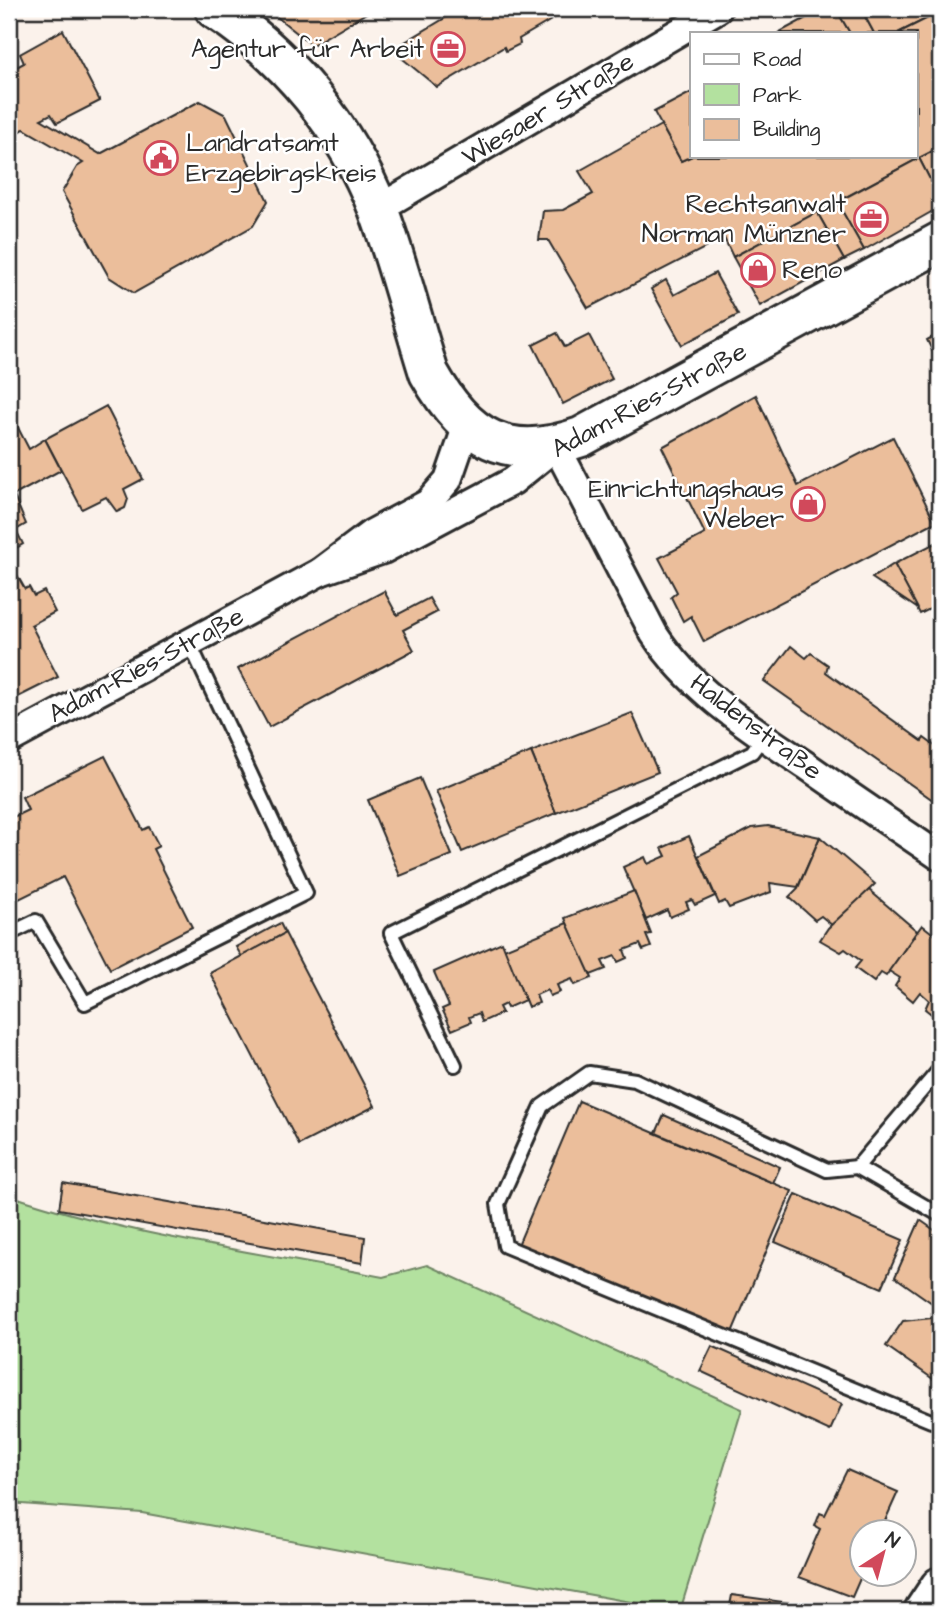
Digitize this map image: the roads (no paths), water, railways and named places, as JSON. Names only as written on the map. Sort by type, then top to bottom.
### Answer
[{"type":"main road","points":[[215,9],[298,79],[330,120],[377,209],[429,373],[442,396],[467,425],[500,445],[534,449],[556,446]]},
{"type":"main road","name":"Adam-Ries-Straße","points":[[556,446],[615,420],[940,242]]},
{"type":"main road","points":[[924,1611],[940,1587]]},
{"type":"street","name":"Wiesaer Straße","points":[[377,209],[718,9]]},
{"type":"street","name":"Adam-Ries-Straße","points":[[9,740],[320,572],[372,533],[428,503],[448,480],[467,425]]},
{"type":"street","name":"Adam-Ries-Straße","points":[[320,572],[383,550],[513,481],[556,446]]},
{"type":"street","name":"Haldenstraße","points":[[556,446],[654,634],[669,657],[697,687],[763,737],[940,857]]},
{"type":"lane","points":[[9,934],[36,921],[85,1003],[306,893],[189,642]]},
{"type":"lane","points":[[455,1065],[391,933],[752,752],[763,737]]},
{"type":"lane","points":[[857,1167],[940,1069]]},
{"type":"lane","points":[[940,1215],[857,1167],[827,1170],[635,1080],[589,1073],[542,1106],[498,1204],[505,1246],[931,1421],[940,1419]]},
{"type":"place","name":"Agentur für Arbeit","points":[[448,49]]},
{"type":"place","name":"Landratsamt Erzgebirgskreis","points":[[161,158]]},
{"type":"place","name":"Rechtsanwalt Norman Münzner","points":[[871,219]]},
{"type":"place","name":"Reno","points":[[758,270]]},
{"type":"place","name":"Einrichtungshaus Weber","points":[[808,504]]}]
